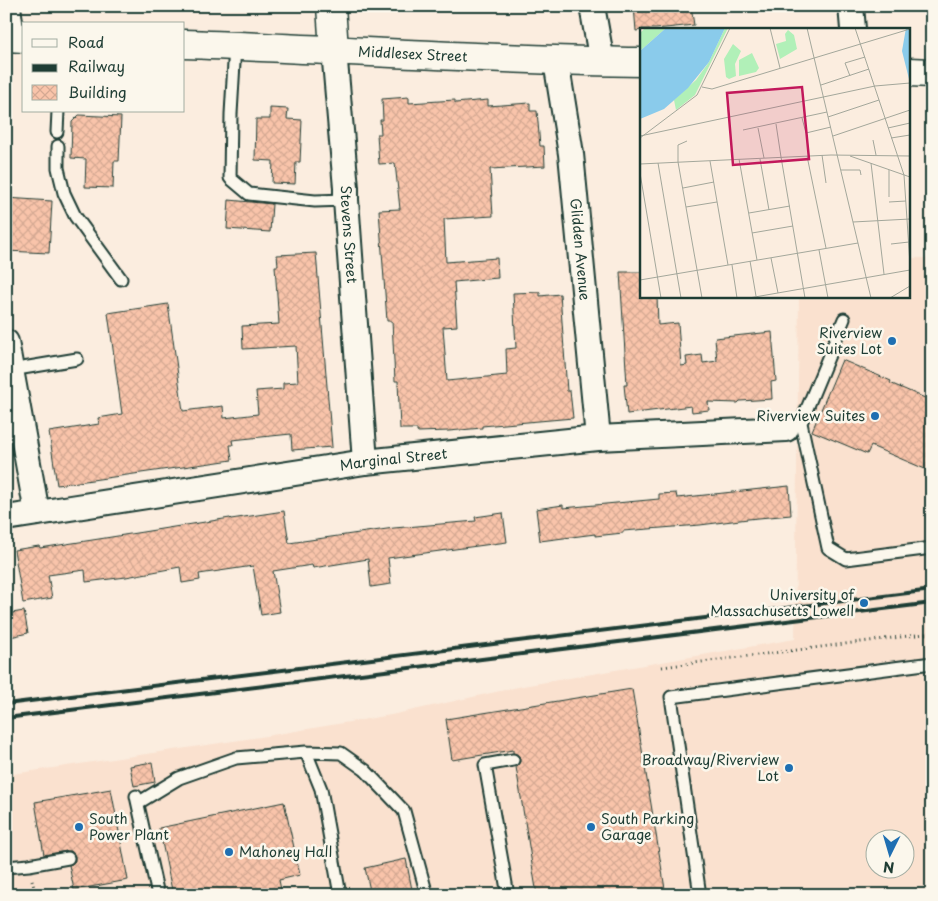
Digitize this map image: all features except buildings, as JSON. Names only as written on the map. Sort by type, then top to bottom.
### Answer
[{"type":"main road","name":"Stevens Street","points":[[330,6],[334,50]]},
{"type":"main road","name":"Middlesex Street","points":[[185,44],[556,61],[640,62]]},
{"type":"main road","points":[[910,72],[932,73]]},
{"type":"street","points":[[8,6],[14,38]]},
{"type":"street","points":[[592,6],[602,62]]},
{"type":"street","points":[[851,6],[853,28]]},
{"type":"street","name":"Stevens Street","points":[[334,50],[346,188],[365,462]]},
{"type":"street","name":"Glidden Avenue","points":[[556,61],[572,154],[598,438]]},
{"type":"street","points":[[6,342],[37,513]]},
{"type":"street","name":"Marginal Street","points":[[6,518],[365,462],[598,438],[786,429]]},
{"type":"lane","points":[[235,46],[230,178],[249,194],[315,202],[346,200]]},
{"type":"lane","points":[[58,112],[58,132]]},
{"type":"lane","points":[[58,146],[58,168],[64,193],[75,216],[121,278]]},
{"type":"lane","points":[[844,318],[801,423],[828,548],[846,559],[932,548]]},
{"type":"lane","points":[[11,370],[77,358]]},
{"type":"lane","points":[[700,895],[671,697],[932,663]]},
{"type":"lane","points":[[306,752],[321,789],[340,895]]},
{"type":"lane","points":[[158,895],[137,799],[179,778],[236,758],[306,752],[341,753],[365,770],[404,811],[428,895]]},
{"type":"lane","points":[[508,895],[485,765],[513,760]]},
{"type":"lane","points":[[6,867],[68,858]]},
{"type":"path","points":[[662,667],[932,633]]},
{"type":"shaded area","name":"University of Massachusetts Lowell","points":[[910,258],[932,258],[932,895],[6,895],[6,775],[260,737],[391,715],[523,686],[795,639],[799,298],[910,298]]},
{"type":"railway","points":[[6,704],[932,590]]},
{"type":"railway","points":[[6,718],[932,603]]},
{"type":"place","name":"Riverview Suites Lot","points":[[892,341]]},
{"type":"place","name":"Riverview Suites","points":[[875,416]]},
{"type":"place","name":"University of Massachusetts Lowell","points":[[864,603]]},
{"type":"place","name":"Broadway/Riverview Lot","points":[[789,768]]},
{"type":"place","name":"South Power Plant","points":[[79,827]]},
{"type":"place","name":"South Parking Garage","points":[[591,827]]},
{"type":"place","name":"Mahoney Hall","points":[[229,852]]}]
